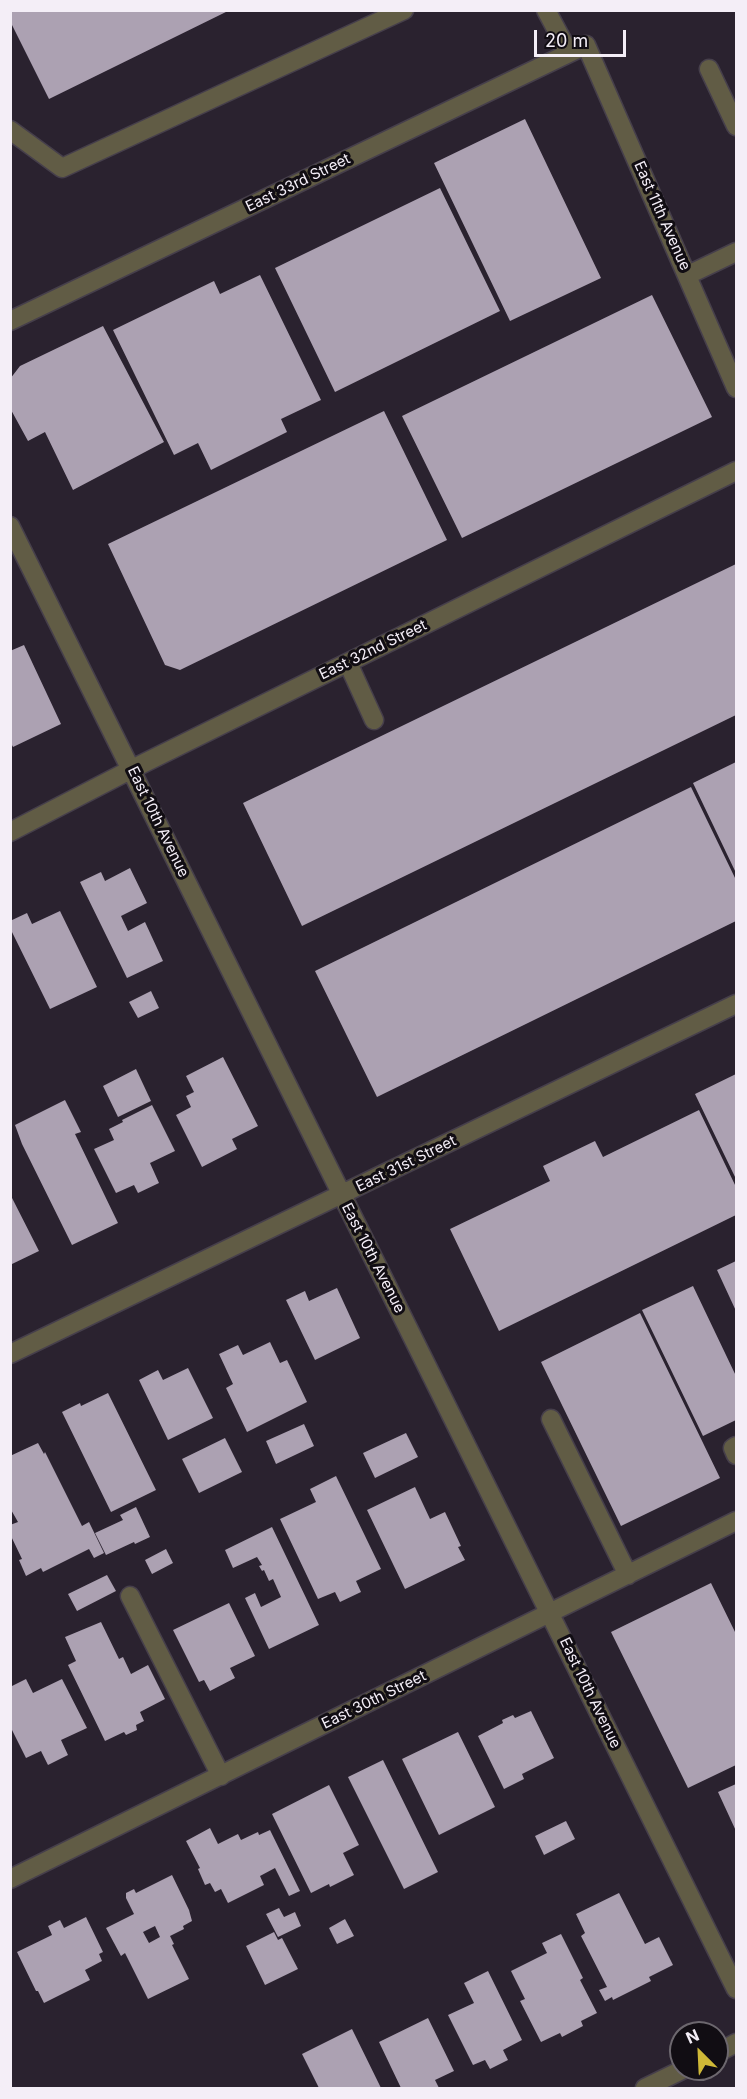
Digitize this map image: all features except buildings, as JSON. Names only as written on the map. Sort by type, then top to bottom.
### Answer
[{"type":"street","points":[[10,130],[62,168],[404,10]]},
{"type":"street","points":[[546,10],[569,53]]},
{"type":"street","name":"East 33rd Street","points":[[10,321],[586,45]]},
{"type":"street","name":"East 11th Avenue","points":[[586,45],[688,275],[731,362],[736,388]]},
{"type":"street","points":[[709,69],[736,126]]},
{"type":"street","points":[[688,275],[736,252]]},
{"type":"street","name":"East 32nd Street","points":[[10,832],[132,769],[736,471]]},
{"type":"street","name":"East 10th Avenue","points":[[10,526],[736,1989]]},
{"type":"street","points":[[348,663],[374,720]]},
{"type":"street","name":"East 31st Street","points":[[10,1354],[736,1004]]},
{"type":"street","points":[[551,1419],[628,1575]]},
{"type":"street","points":[[736,1446],[733,1448],[736,1455]]},
{"type":"street","name":"East 30th Street","points":[[10,1879],[736,1521]]},
{"type":"street","points":[[130,1596],[221,1776]]},
{"type":"street","points":[[645,2088],[669,2076]]}]
